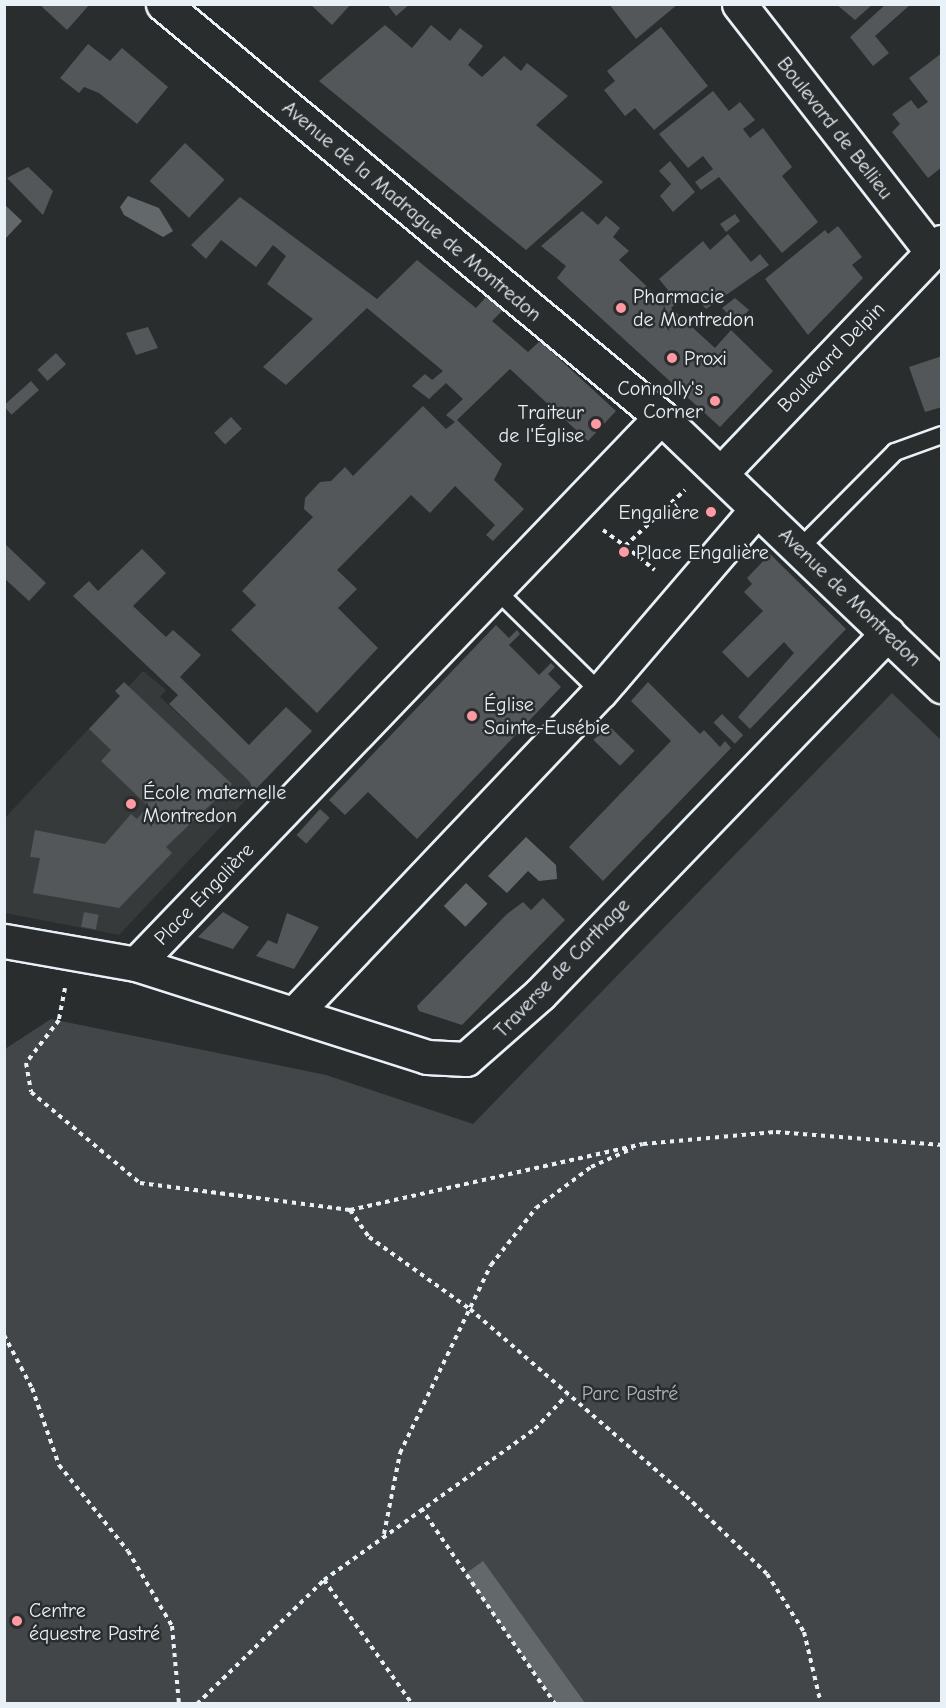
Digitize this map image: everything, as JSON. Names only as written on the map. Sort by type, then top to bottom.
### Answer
[{"type":"street","name":"Avenue de la Madrague de Montredon","points":[[163,4],[661,417]]},
{"type":"street","name":"Boulevard de Bellieu","points":[[739,4],[937,247]]},
{"type":"street","name":"Boulevard Delpin","points":[[716,469],[937,247]]},
{"type":"street","points":[[294,1014],[600,692],[757,509],[661,417]]},
{"type":"street","name":"Place Engalière","points":[[136,964],[661,417]]},
{"type":"street","name":"Avenue de Montredon","points":[[757,509],[942,686]]},
{"type":"street","name":"Traverse de Carthage","points":[[11,948],[136,964],[427,1057],[466,1059],[533,1001],[888,633]]},
{"type":"lane","points":[[800,548],[895,452],[942,435]]},
{"type":"lane","points":[[496,590],[600,692]]},
{"type":"path","points":[[574,508],[625,546],[716,469]]},
{"type":"path","points":[[58,1020],[26,1063],[32,1092],[140,1183],[350,1210],[643,1144],[776,1132],[942,1145]]},
{"type":"path","points":[[384,1533],[400,1454],[496,1257],[536,1208],[591,1167],[643,1144]]},
{"type":"path","points":[[350,1210],[369,1237],[470,1309],[566,1396],[686,1496],[767,1574],[804,1632],[821,1704]]},
{"type":"path","points":[[4,1335],[32,1389],[59,1465],[128,1551],[172,1626],[179,1704]]},
{"type":"path","points":[[197,1704],[324,1580],[384,1533],[535,1429],[566,1396]]},
{"type":"path","points":[[421,1508],[555,1704]]},
{"type":"path","points":[[324,1580],[411,1704]]},
{"type":"shaded area","points":[[128,196],[159,208],[173,231],[163,237],[124,215],[120,207]]},
{"type":"shaded area","points":[[5,205],[22,221],[4,239]]},
{"type":"shaded area","name":"École maternelle Montredon","points":[[143,671],[166,690],[160,697],[257,788],[119,935],[5,913],[4,819]]},
{"type":"shaded area","points":[[526,837],[556,865],[557,879],[539,881],[528,871],[507,893],[488,876]]},
{"type":"shaded area","points":[[466,883],[488,904],[465,927],[444,906]]},
{"type":"shaded area","points":[[483,1561],[585,1703],[556,1703],[465,1574]]},
{"type":"green space","name":"Parc Pastré","points":[[892,693],[942,741],[941,1703],[5,1704],[5,1049],[51,1019],[326,1075],[473,1124]]},
{"type":"building","points":[[39,4],[90,4],[67,30]]},
{"type":"building","points":[[310,4],[351,4],[332,25]]},
{"type":"building","points":[[387,4],[410,4],[396,16]]},
{"type":"building","points":[[609,4],[678,4],[636,39]]},
{"type":"building","points":[[836,4],[873,4],[855,20]]},
{"type":"building","points":[[886,4],[911,4],[875,36],[889,53],[873,66],[850,37]]},
{"type":"building","points":[[385,25],[412,48],[431,25],[450,41],[460,28],[483,46],[468,65],[482,77],[504,56],[521,71],[527,63],[568,96],[536,125],[603,182],[526,250],[319,81]]},
{"type":"building","points":[[661,27],[708,86],[654,130],[635,108],[625,116],[604,90],[615,81],[607,71]]},
{"type":"building","points":[[88,44],[110,61],[122,48],[168,87],[137,124],[99,93],[84,87],[79,93],[60,78]]},
{"type":"building","points":[[942,53],[942,167],[928,178],[892,132],[900,124],[892,114],[911,100],[918,109],[928,102],[909,78]]},
{"type":"building","points":[[713,91],[729,111],[740,102],[755,120],[743,129],[750,138],[763,128],[792,167],[782,176],[818,222],[782,253],[719,177],[701,190],[695,182],[713,169],[703,156],[688,168],[659,134]]},
{"type":"building","points":[[185,143],[224,180],[189,218],[150,181]]},
{"type":"building","points":[[670,161],[695,192],[673,212],[660,196],[671,184],[659,171]]},
{"type":"building","points":[[28,167],[53,191],[43,215],[7,178]]},
{"type":"building","points":[[240,197],[377,299],[417,260],[476,308],[486,297],[503,310],[492,321],[528,352],[540,341],[616,411],[588,441],[510,369],[457,420],[502,464],[494,480],[524,509],[493,541],[486,535],[495,525],[455,486],[430,513],[411,495],[337,570],[357,589],[338,608],[378,648],[317,713],[231,630],[256,605],[242,591],[313,517],[304,509],[305,498],[320,482],[331,481],[345,467],[353,476],[423,406],[446,429],[455,422],[446,415],[463,399],[446,383],[429,399],[412,386],[425,374],[432,380],[443,371],[367,308],[286,385],[263,367],[313,319],[267,284],[286,256],[273,245],[256,267],[221,240],[206,259],[191,245]]},
{"type":"building","points":[[582,211],[598,225],[606,216],[620,228],[613,237],[629,251],[619,260],[659,298],[668,290],[659,279],[703,241],[710,250],[728,234],[751,262],[760,254],[769,265],[706,309],[690,291],[671,308],[715,348],[731,330],[773,371],[720,427],[557,278],[566,266],[541,246]]},
{"type":"building","points":[[735,214],[740,221],[726,232],[720,224]]},
{"type":"building","points":[[838,226],[862,257],[852,265],[863,278],[808,335],[765,279],[825,230],[828,234]]},
{"type":"building","points":[[735,298],[749,310],[737,323],[722,308]]},
{"type":"building","points":[[148,327],[158,348],[136,355],[126,333]]},
{"type":"building","points":[[56,353],[66,364],[47,381],[37,370]]},
{"type":"building","points":[[942,356],[942,407],[925,412],[909,367]]},
{"type":"building","points":[[31,381],[39,390],[12,415],[4,405]]},
{"type":"building","points":[[231,417],[242,429],[225,444],[214,433]]},
{"type":"building","points":[[4,543],[46,583],[29,601],[4,578]]},
{"type":"building","points":[[142,549],[166,573],[133,606],[166,637],[173,630],[201,655],[180,677],[249,745],[286,707],[312,731],[253,792],[250,782],[169,704],[178,695],[73,596],[89,581],[98,591]]},
{"type":"building","points":[[770,554],[846,629],[750,729],[738,717],[794,653],[784,642],[748,678],[722,652],[763,611],[744,592],[752,584],[747,578]]},
{"type":"building","name":"Église Sainte-Eusébie","points":[[496,625],[509,638],[517,630],[520,634],[509,645],[539,675],[551,663],[555,667],[548,674],[561,687],[417,839],[368,792],[345,815],[329,800]]},
{"type":"building","points":[[124,682],[232,784],[166,847],[172,853],[119,908],[33,893],[40,858],[30,857],[35,830],[105,844],[131,814],[137,819],[148,806],[101,761],[111,750],[89,729],[120,696],[115,691]]},
{"type":"building","points":[[648,682],[700,734],[704,730],[720,747],[725,741],[731,748],[603,881],[569,847],[671,741],[631,701]]},
{"type":"building","points":[[722,714],[743,735],[735,744],[714,722]]},
{"type":"building","points":[[608,725],[635,751],[620,766],[593,740]]},
{"type":"building","points":[[320,809],[330,818],[306,844],[297,835]]},
{"type":"building","points":[[543,898],[565,920],[462,1025],[419,1011],[417,1006],[507,914],[523,902],[531,910]]},
{"type":"building","points":[[84,912],[99,915],[96,930],[81,927]]},
{"type":"building","points":[[223,912],[249,927],[233,949],[198,937]]},
{"type":"building","points":[[287,913],[319,927],[294,969],[256,956],[268,940],[277,944]]},
{"type":"place","name":"Pharmacie de Montredon","points":[[621,308]]},
{"type":"place","name":"Proxi","points":[[672,358]]},
{"type":"place","name":"Connolly's Corner","points":[[715,401]]},
{"type":"place","name":"Traiteur de l'Église","points":[[596,424]]},
{"type":"place","name":"Engalière","points":[[711,512]]},
{"type":"place","name":"Place Engalière","points":[[624,552]]},
{"type":"place","name":"Église Sainte-Eusébie","points":[[472,716]]},
{"type":"place","name":"École maternelle Montredon","points":[[131,804]]},
{"type":"place","name":"Centre équestre Pastré","points":[[17,1621]]}]
